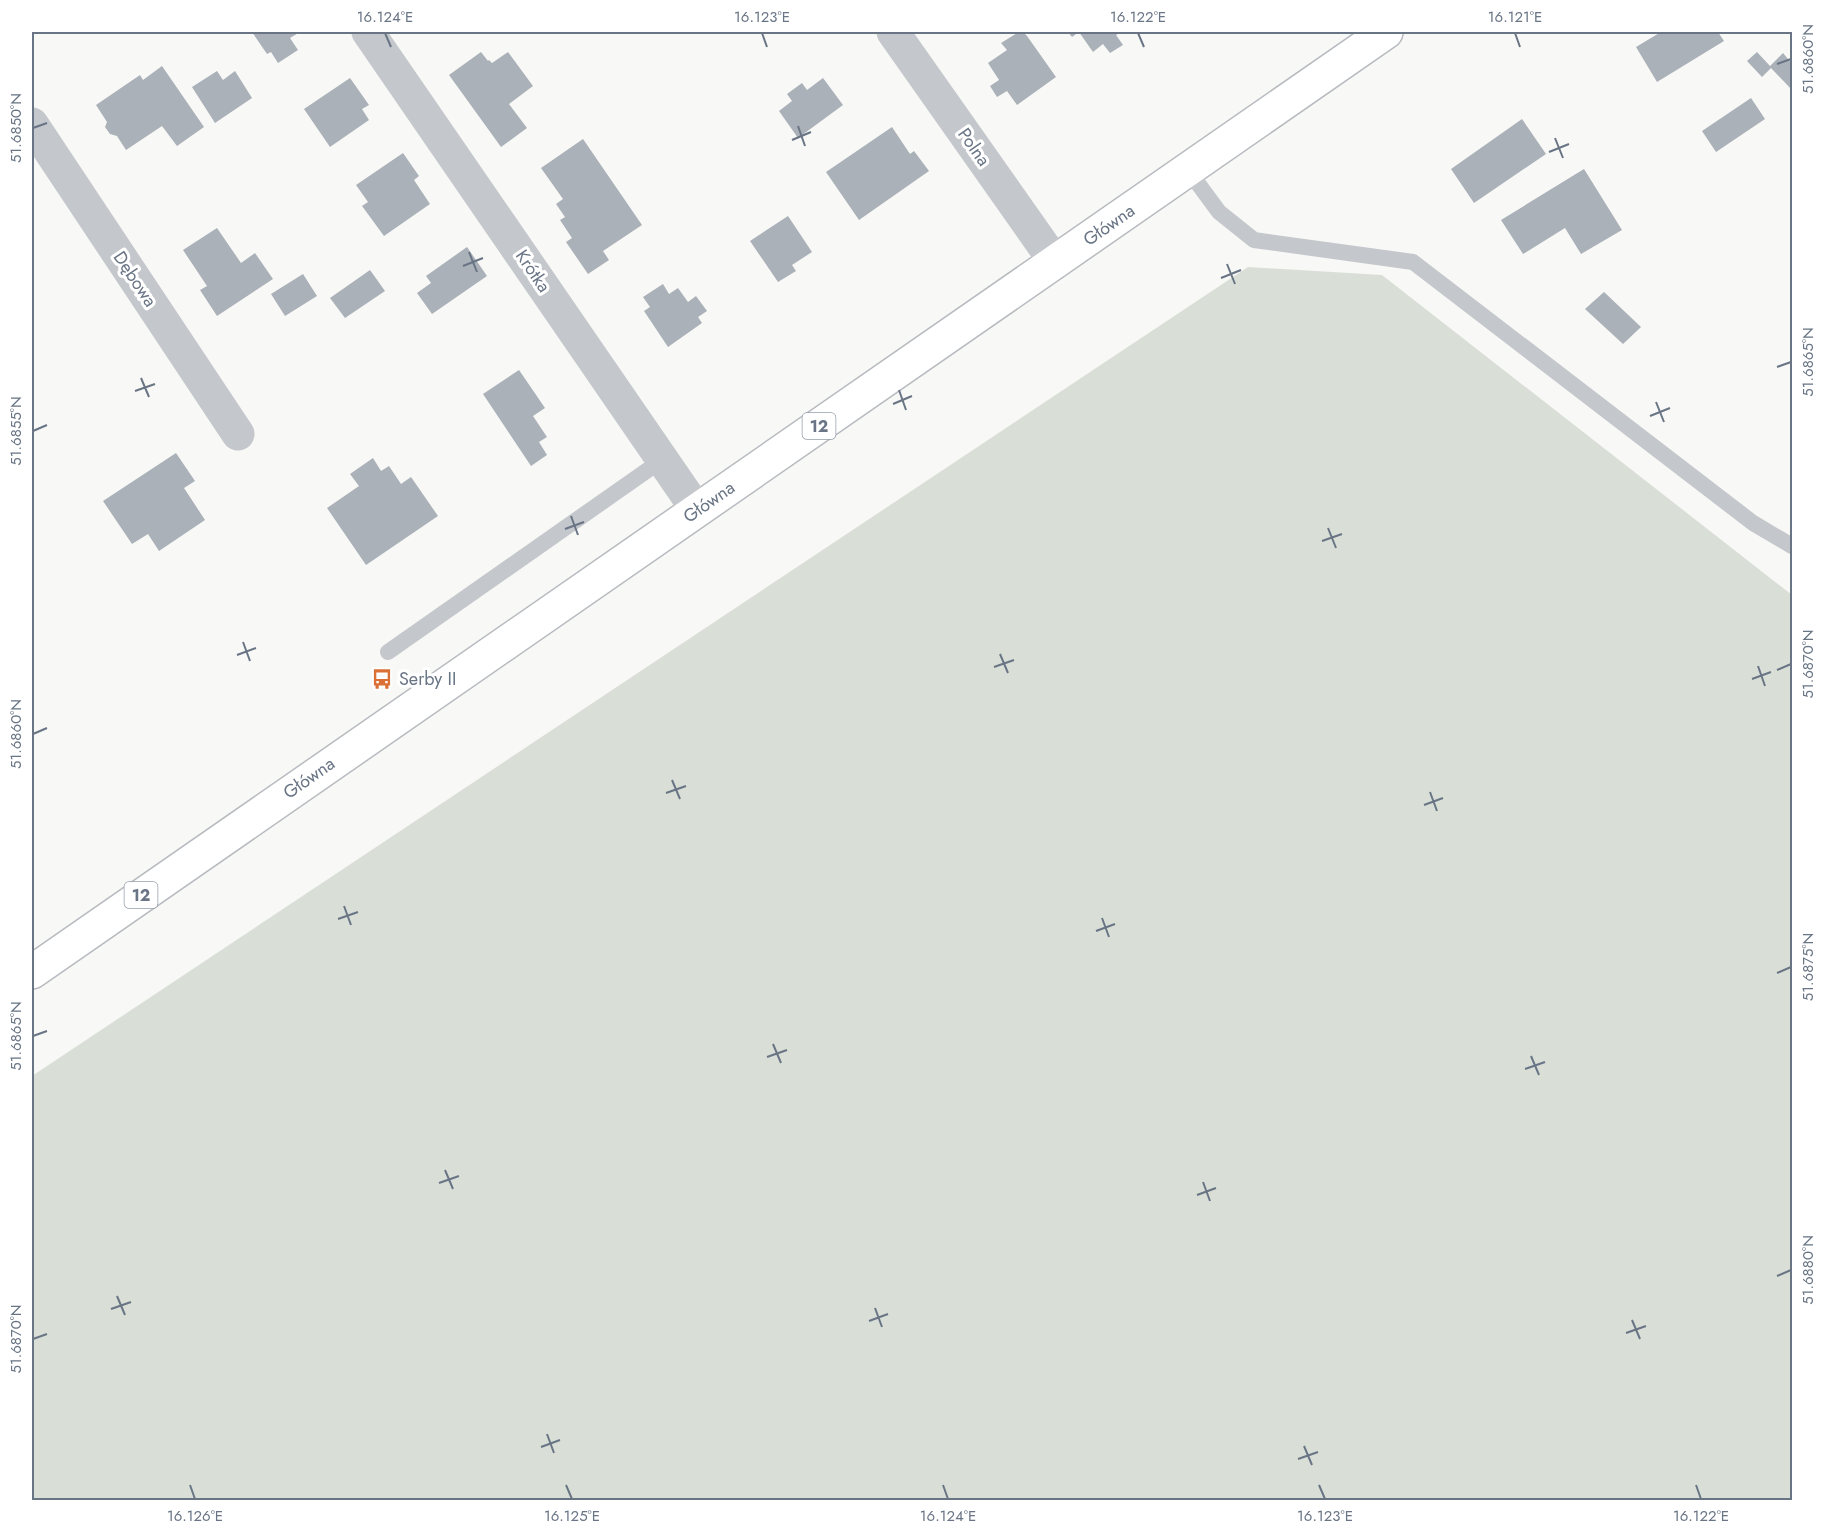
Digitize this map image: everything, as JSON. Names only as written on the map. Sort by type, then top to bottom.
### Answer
[{"type":"main road","name":"Główna","points":[[32,972],[1386,32]]},
{"type":"street","name":"Polna","points":[[893,32],[1055,262]]},
{"type":"street","name":"Krótka","points":[[380,36],[697,510]]},
{"type":"street","name":"Dębowa","points":[[32,124],[238,434]]},
{"type":"lane","points":[[1188,170],[1219,212],[1254,240],[1413,262],[1753,523],[1792,546]]},
{"type":"lane","points":[[388,652],[662,460]]},
{"type":"shaded area","points":[[1248,267],[1382,275],[1792,595],[1792,1500],[32,1500],[32,1076]]},
{"type":"building","points":[[252,32],[300,32],[290,38],[298,50],[278,63],[271,52],[267,54]]},
{"type":"building","points":[[1019,32],[1027,36],[1056,77],[1017,105],[1007,91],[997,97],[990,86],[999,80],[988,63],[1007,50],[1001,43]]},
{"type":"building","points":[[1068,32],[1079,32],[1072,37]]},
{"type":"building","points":[[1079,32],[1121,32],[1116,35],[1123,45],[1110,53],[1103,44],[1093,52]]},
{"type":"building","points":[[1661,32],[1718,32],[1724,41],[1657,82],[1636,47]]},
{"type":"building","points":[[481,52],[492,63],[508,52],[533,86],[509,104],[527,128],[501,147],[449,75]]},
{"type":"building","points":[[1757,52],[1770,66],[1783,53],[1792,64],[1792,90],[1771,68],[1762,77],[1747,61]]},
{"type":"building","points":[[162,66],[204,127],[177,146],[162,126],[126,150],[117,136],[110,134],[105,127],[107,122],[96,105],[140,75],[143,80]]},
{"type":"building","points":[[217,71],[223,80],[235,71],[252,98],[215,123],[192,87]]},
{"type":"building","points":[[350,78],[369,105],[362,109],[369,120],[330,147],[304,109]]},
{"type":"building","points":[[823,78],[843,105],[798,138],[779,111],[792,101],[787,94],[802,83],[807,90]]},
{"type":"building","points":[[1751,98],[1765,119],[1716,152],[1702,131]]},
{"type":"building","points":[[1522,119],[1546,154],[1474,203],[1451,169]]},
{"type":"building","points":[[892,127],[910,154],[914,151],[929,171],[859,220],[826,172]]},
{"type":"building","points":[[583,139],[642,225],[603,251],[609,260],[588,274],[566,242],[572,238],[560,220],[565,217],[556,204],[563,199],[541,168]]},
{"type":"building","points":[[403,153],[419,176],[414,180],[430,204],[384,236],[362,206],[368,202],[356,185]]},
{"type":"building","points":[[1584,169],[1622,230],[1581,254],[1565,228],[1523,254],[1501,220]]},
{"type":"building","points":[[788,216],[812,252],[792,265],[796,271],[778,282],[750,241]]},
{"type":"building","points":[[217,228],[241,263],[255,253],[273,279],[217,316],[200,290],[207,286],[183,250]]},
{"type":"building","points":[[467,247],[487,276],[432,314],[417,293],[431,283],[426,276]]},
{"type":"building","points":[[370,270],[385,291],[345,318],[330,298]]},
{"type":"building","points":[[303,274],[317,296],[285,316],[271,294]]},
{"type":"building","points":[[663,284],[669,294],[678,288],[688,302],[696,296],[707,311],[698,317],[702,323],[668,347],[644,311],[650,307],[643,297]]},
{"type":"building","points":[[1604,292],[1641,327],[1623,344],[1585,309]]},
{"type":"building","points":[[519,370],[545,408],[533,416],[547,437],[539,442],[547,455],[531,466],[483,394]]},
{"type":"building","points":[[176,453],[195,481],[184,488],[205,520],[159,551],[148,534],[132,544],[103,501]]},
{"type":"building","points":[[373,458],[381,471],[389,466],[401,484],[411,477],[438,516],[366,565],[327,508],[359,486],[350,474]]},
{"type":"place","name":"Serby II","points":[[382,679]]}]
